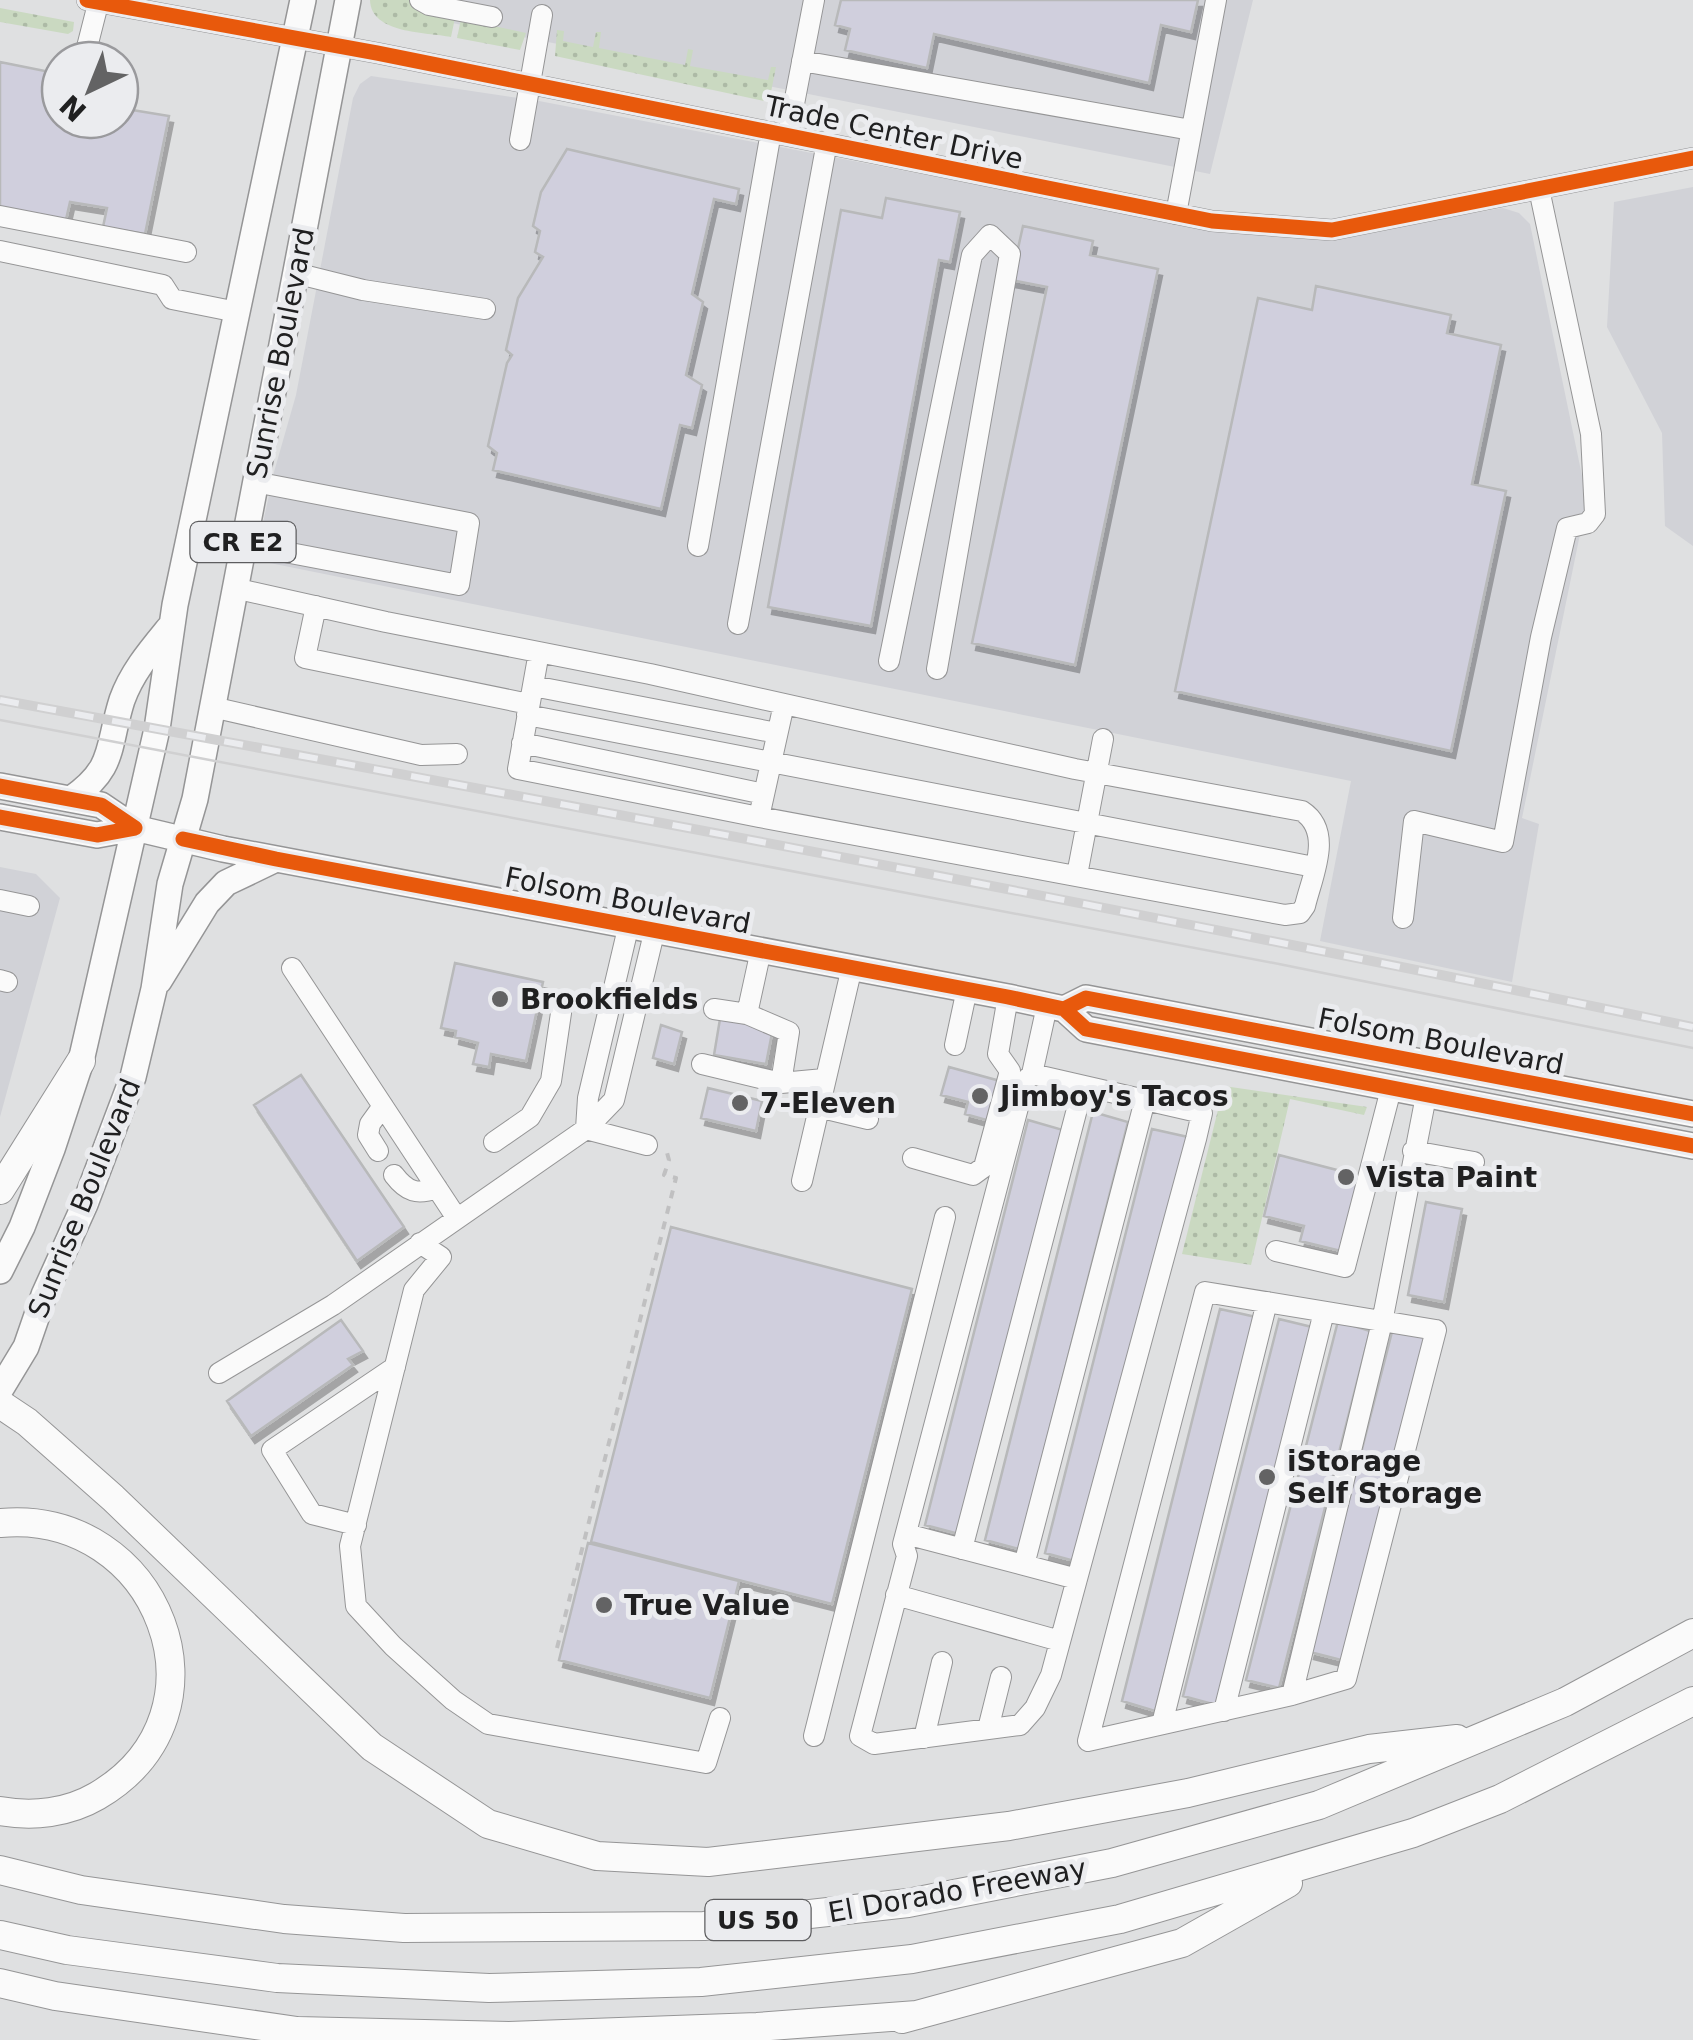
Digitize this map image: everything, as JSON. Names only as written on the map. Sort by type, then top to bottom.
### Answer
[{"type":"highway","points":[[0,1190],[81,1061]]},
{"type":"highway","points":[[0,1404],[27,1422],[113,1498],[372,1747],[488,1824],[597,1856],[708,1862],[1009,1826],[1188,1793],[1369,1749],[1494,1734]]},
{"type":"highway","points":[[0,1524],[47,1524],[67,1529],[112,1553],[140,1582],[160,1617],[170,1677],[160,1726],[134,1767],[112,1787],[68,1808],[39,1814],[0,1811]]},
{"type":"highway","name":"El Dorado Freeway","points":[[0,1870],[81,1890],[324,1922],[404,1928],[704,1926],[908,1904],[1112,1863],[1320,1805],[1565,1702],[1693,1633]]},
{"type":"highway","name":"El Dorado Freeway","points":[[0,1935],[67,1950],[277,1978],[489,1988],[701,1982],[912,1959],[1120,1919],[1328,1860],[1500,1800],[1693,1702]]},
{"type":"highway","points":[[813,2040],[1182,1943],[1328,1860]]},
{"type":"highway","points":[[0,1983],[55,1996],[297,2030],[509,2036],[757,2027],[917,2015]]},
{"type":"main road","name":"Sunrise Boulevard","points":[[0,1271],[22,1227],[81,1061],[156,729],[172,624],[303,0]]},
{"type":"main road","name":"Sunrise Boulevard","points":[[0,1390],[26,1347],[134,1077],[154,989],[170,884],[194,799],[348,0]]},
{"type":"main road","points":[[70,799],[93,784],[106,766],[123,698],[137,668],[172,624]]},
{"type":"main road","name":"Folsom Boulevard","points":[[0,786],[101,805],[134,828],[276,860],[1008,997],[1056,1007],[1086,1029],[1391,1089]]},
{"type":"main road","name":"Folsom Boulevard","points":[[0,817],[98,835],[134,828]]},
{"type":"main road","points":[[154,989],[207,904],[226,882],[276,860]]},
{"type":"main road","name":"Folsom Boulevard","points":[[1056,1007],[1086,998],[1693,1114]]},
{"type":"main road","points":[[1391,1089],[1406,1078],[1434,1089],[1485,1091],[1514,1081]]},
{"type":"main road","name":"Folsom Boulevard","points":[[1434,1089],[1693,1146]]},
{"type":"street","points":[[420,0],[492,18]]},
{"type":"street","points":[[698,546],[779,133],[802,61],[814,0]]},
{"type":"street","points":[[1176,214],[1216,0]]},
{"type":"street","name":"Trade Center Drive","points":[[95,1],[158,6],[339,46],[1212,221],[1332,230],[1693,158]]},
{"type":"street","points":[[88,40],[95,1]]},
{"type":"street","points":[[520,140],[542,15]]},
{"type":"street","points":[[802,61],[1192,130]]},
{"type":"street","points":[[738,624],[827,142]]},
{"type":"street","points":[[1403,918],[1414,820],[1503,842],[1541,638],[1567,528],[1588,524],[1595,514],[1591,434],[1539,189]]},
{"type":"street","points":[[0,216],[186,252]]},
{"type":"street","points":[[890,661],[972,256],[990,236],[1010,254],[938,670]]},
{"type":"street","points":[[0,251],[163,285],[172,300],[238,312]]},
{"type":"street","points":[[295,274],[363,290],[484,309]]},
{"type":"street","points":[[242,544],[459,585],[469,523],[254,482]]},
{"type":"street","points":[[234,588],[316,606],[539,652],[784,704],[1096,773],[1302,812],[1314,819],[1320,847],[1304,906],[1295,914],[518,769],[539,652]]},
{"type":"street","points":[[316,606],[305,658],[530,701],[777,733]]},
{"type":"street","points":[[530,701],[770,764],[1314,867]]},
{"type":"street","points":[[759,817],[784,704]]},
{"type":"street","points":[[212,707],[421,755],[457,754]]},
{"type":"street","points":[[1077,875],[1103,740]]},
{"type":"street","points":[[522,743],[764,794]]},
{"type":"street","points":[[0,900],[29,906]]},
{"type":"street","points":[[586,1129],[588,1098],[629,924]]},
{"type":"street","points":[[219,1374],[333,1305],[586,1129],[614,1100],[655,929]]},
{"type":"street","points":[[746,1014],[761,950]]},
{"type":"street","points":[[292,968],[456,1217]]},
{"type":"street","points":[[802,1181],[852,968]]},
{"type":"street","points":[[955,1045],[967,990]]},
{"type":"street","points":[[914,1158],[973,1175],[980,1171],[1010,1071],[998,1054],[1008,997]]},
{"type":"street","points":[[1032,1074],[1202,1114],[1051,1674],[1035,1708],[1020,1725],[874,1744],[860,1736],[907,1556],[903,1544],[1024,1081],[1032,1074],[1056,1007]]},
{"type":"street","points":[[714,1008],[746,1014],[790,1032],[781,1082]]},
{"type":"street","points":[[494,1142],[530,1116],[551,1081],[562,1013]]},
{"type":"street","points":[[702,1064],[781,1082],[824,1079]]},
{"type":"street","points":[[962,1549],[1083,1086]]},
{"type":"street","points":[[1276,1251],[1345,1266],[1391,1089]]},
{"type":"street","points":[[1292,1695],[1382,1322],[1413,1151],[1434,1089]]},
{"type":"street","points":[[1024,1565],[1145,1100]]},
{"type":"street","points":[[378,1151],[368,1135],[370,1124],[384,1106]]},
{"type":"street","points":[[818,1107],[868,1118]]},
{"type":"street","points":[[586,1129],[656,1147]]},
{"type":"street","points":[[1413,1151],[1474,1162]]},
{"type":"street","points":[[394,1175],[405,1189],[415,1192],[437,1188]]},
{"type":"street","points":[[814,1736],[944,1217]]},
{"type":"street","points":[[420,1243],[441,1257],[414,1290],[350,1546],[356,1606],[453,1700],[488,1724],[706,1762],[720,1718]]},
{"type":"street","points":[[1205,1292],[1324,1312],[1436,1330],[1346,1678],[1292,1695],[1088,1741],[1205,1292]]},
{"type":"street","points":[[1162,1724],[1266,1302]]},
{"type":"street","points":[[1224,1710],[1324,1312]]},
{"type":"street","points":[[356,1525],[312,1514],[272,1450],[395,1367]]},
{"type":"street","points":[[906,1534],[1077,1579]]},
{"type":"street","points":[[896,1595],[1060,1641]]},
{"type":"street","points":[[924,1738],[942,1662]]},
{"type":"street","points":[[988,1729],[1001,1677]]},
{"type":"path","points":[[556,1648],[676,1178],[664,1176],[669,1160],[656,1147]]},
{"type":"shaded area","points":[[389,0],[1253,0],[1210,174],[397,12]]},
{"type":"shaded area","points":[[371,76],[539,101],[1204,228],[1315,239],[1503,208],[1519,213],[1530,224],[1587,500],[1522,818],[1539,824],[1512,982],[1320,941],[1351,781],[255,560],[296,395],[353,98],[360,84]]},
{"type":"shaded area","points":[[1693,187],[1693,546],[1665,526],[1662,433],[1607,327],[1614,202]]},
{"type":"shaded area","points":[[0,867],[36,874],[60,898],[0,1117]]},
{"type":"green space","points":[[370,0],[409,0],[419,10],[455,18],[451,37],[389,25],[373,11]]},
{"type":"green space","points":[[0,8],[74,22],[73,31],[68,34],[0,22]]},
{"type":"green space","points":[[461,19],[526,33],[520,50],[457,38]]},
{"type":"green space","points":[[557,30],[564,31],[563,41],[593,47],[596,32],[601,32],[599,48],[685,65],[688,49],[693,50],[690,66],[768,80],[771,67],[776,67],[769,102],[555,56]]},
{"type":"green space","points":[[1224,1086],[1367,1107],[1364,1115],[1290,1099],[1251,1265],[1182,1254]]},
{"type":"building","points":[[841,0],[1198,0],[1191,32],[1161,25],[1149,83],[934,34],[927,68],[845,50],[850,29],[835,25]]},
{"type":"building","points":[[0,62],[40,70],[40,140],[140,140],[140,111],[169,116],[145,234],[103,227],[107,208],[70,202],[65,224],[0,211]]},
{"type":"building","points":[[567,149],[739,189],[736,204],[714,199],[692,294],[703,302],[686,375],[702,385],[692,428],[680,425],[661,509],[493,470],[497,453],[488,446],[512,355],[506,350],[518,298],[543,257],[535,252],[540,231],[533,226],[541,192]]},
{"type":"building","points":[[886,198],[960,212],[950,262],[939,260],[871,626],[768,607],[841,210],[882,218]]},
{"type":"building","points":[[1023,226],[1093,241],[1090,255],[1158,269],[1075,665],[972,643],[1047,287],[1011,280]]},
{"type":"building","points":[[1316,286],[1451,315],[1447,333],[1501,345],[1472,484],[1506,491],[1451,751],[1175,691],[1258,298],[1312,310]]},
{"type":"building","points":[[455,963],[543,982],[526,1061],[491,1054],[489,1067],[473,1064],[478,1043],[455,1037],[456,1031],[441,1028]]},
{"type":"building","points":[[720,1019],[773,1028],[766,1064],[714,1055]]},
{"type":"building","points":[[661,1025],[682,1032],[674,1064],[653,1058]]},
{"type":"building","points":[[949,1067],[1000,1081],[990,1121],[965,1114],[968,1102],[941,1095]]},
{"type":"building","points":[[301,1075],[404,1227],[357,1261],[254,1105]]},
{"type":"building","points":[[708,1088],[762,1101],[756,1131],[701,1118]]},
{"type":"building","points":[[1093,1112],[1128,1122],[1019,1549],[985,1540]]},
{"type":"building","points":[[1028,1120],[1063,1130],[959,1534],[925,1525]]},
{"type":"building","points":[[1152,1129],[1188,1137],[1078,1562],[1045,1553]]},
{"type":"building","points":[[1279,1155],[1364,1177],[1345,1252],[1300,1241],[1304,1226],[1264,1216]]},
{"type":"building","points":[[1426,1202],[1462,1209],[1444,1302],[1408,1295]]},
{"type":"building","points":[[671,1227],[912,1289],[832,1604],[591,1542]]},
{"type":"building","points":[[1220,1309],[1256,1317],[1155,1711],[1122,1701]]},
{"type":"building","points":[[1279,1319],[1316,1328],[1216,1705],[1183,1696]]},
{"type":"building","points":[[341,1320],[363,1351],[348,1359],[353,1365],[251,1436],[227,1401]]},
{"type":"building","points":[[1338,1321],[1370,1331],[1279,1688],[1246,1680]]},
{"type":"building","points":[[1393,1328],[1429,1337],[1345,1661],[1310,1652]]},
{"type":"building","points":[[588,1543],[739,1581],[710,1698],[559,1660]]},
{"type":"tram line","points":[[0,720],[1279,964],[1693,1048]]},
{"type":"railway","points":[[0,700],[1059,899],[1693,1027]]},
{"type":"cycle path","points":[[87,0],[377,53],[1212,221],[1332,230],[1693,158]]},
{"type":"cycle path","points":[[0,786],[101,805],[135,828]]},
{"type":"cycle path","points":[[0,817],[97,835],[135,828]]},
{"type":"cycle path","points":[[183,839],[1008,997],[1064,1009],[1086,1029],[1693,1146]]},
{"type":"cycle path","points":[[1064,1009],[1086,998],[1693,1114]]},
{"type":"place","name":"Brookfields","points":[[500,999]]},
{"type":"place","name":"Jimboy's Tacos","points":[[980,1096]]},
{"type":"place","name":"7-Eleven","points":[[740,1103]]},
{"type":"place","name":"Vista Paint","points":[[1346,1177]]},
{"type":"place","name":"iStorage Self Storage","points":[[1267,1477]]},
{"type":"place","name":"True Value","points":[[604,1605]]}]
